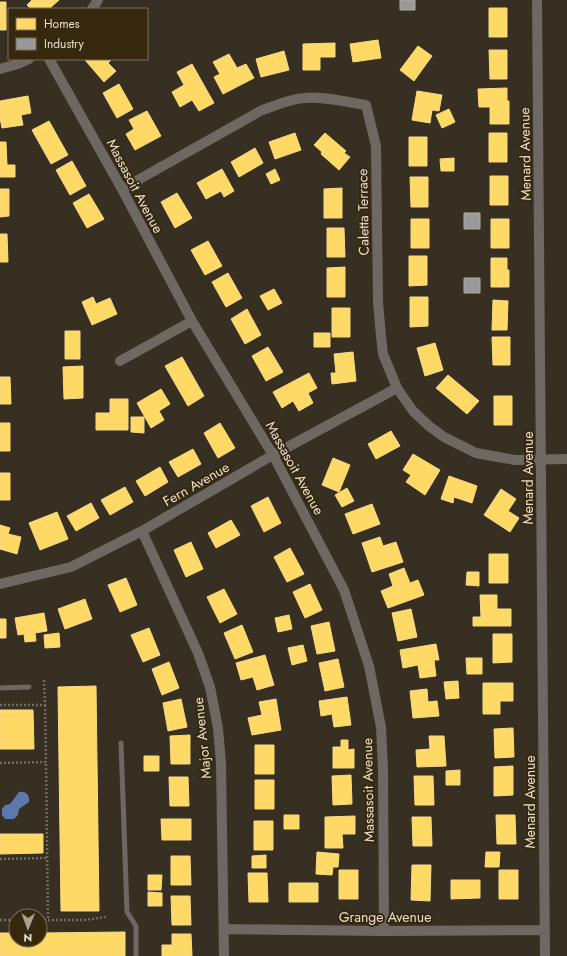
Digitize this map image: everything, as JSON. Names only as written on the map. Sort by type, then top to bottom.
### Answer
[{"type":"street","name":"Menard Avenue","points":[[537,0],[545,956]]},
{"type":"street","points":[[0,69],[27,60]]},
{"type":"street","name":"Massasoit Avenue","points":[[50,60],[122,189],[192,322],[273,455],[344,590],[369,666],[381,727],[383,769],[384,931]]},
{"type":"street","name":"Caletta Terrace","points":[[122,189],[262,110],[282,103],[294,99],[314,97],[366,105],[376,146],[378,302],[380,336],[383,354],[397,388],[413,411],[429,426],[444,437],[466,449],[502,459],[567,459]]},
{"type":"street","points":[[120,361],[192,322]]},
{"type":"street","name":"Fern Avenue","points":[[0,584],[71,567],[142,531],[273,455],[397,388]]},
{"type":"street","name":"Major Avenue","points":[[142,531],[198,653],[215,706],[220,746],[224,956]]},
{"type":"street","name":"Grange Avenue","points":[[224,929],[384,931],[545,930]]},
{"type":"lane","points":[[0,688],[29,687]]},
{"type":"lane","points":[[120,743],[127,912],[136,926],[136,956]]},
{"type":"path","points":[[44,680],[48,908]]},
{"type":"path","points":[[0,705],[45,705]]},
{"type":"path","points":[[0,763],[46,762]]},
{"type":"path","points":[[0,858],[47,858]]},
{"type":"path","points":[[48,920],[84,920],[106,917]]},
{"type":"water","points":[[19,792],[24,792],[27,794],[29,797],[29,802],[19,809],[18,815],[14,819],[5,819],[2,815],[2,809],[5,805],[10,804]]},
{"type":"building: Homes","points":[[32,0],[59,0],[50,8],[30,8],[27,5]]},
{"type":"building: Homes","points":[[0,2],[6,2],[6,30],[0,30]]},
{"type":"building: Homes","points":[[489,8],[507,8],[507,37],[489,37]]},
{"type":"building: Homes","points":[[378,40],[381,58],[353,62],[350,44]]},
{"type":"building: Homes","points":[[335,43],[335,57],[320,57],[320,70],[303,70],[303,44]]},
{"type":"building: Homes","points":[[418,46],[432,56],[414,81],[400,70]]},
{"type":"building: Homes","points":[[489,50],[507,50],[507,79],[490,79]]},
{"type":"building: Homes","points":[[284,51],[289,70],[261,77],[256,59]]},
{"type":"building: Homes","points":[[229,54],[237,68],[246,64],[254,78],[223,94],[214,77],[220,74],[213,62]]},
{"type":"building: Homes","points":[[85,60],[111,60],[108,63],[116,71],[104,82]]},
{"type":"building: Homes","points":[[192,64],[214,103],[199,111],[192,100],[180,107],[172,92],[184,85],[177,72]]},
{"type":"building: Homes","points":[[119,84],[133,109],[117,118],[103,93]]},
{"type":"building: Homes","points":[[507,88],[507,101],[509,101],[509,124],[490,124],[490,107],[479,107],[478,89]]},
{"type":"building: Homes","points":[[417,91],[442,95],[439,111],[432,110],[430,123],[412,120]]},
{"type":"building: Homes","points":[[28,96],[31,113],[21,115],[23,125],[2,128],[0,118],[0,101]]},
{"type":"building: Homes","points":[[449,109],[455,122],[442,128],[436,115]]},
{"type":"building: Homes","points":[[147,111],[161,136],[135,150],[126,134],[134,129],[129,120]]},
{"type":"building: Homes","points":[[49,121],[68,155],[51,164],[32,130]]},
{"type":"building: Homes","points":[[295,133],[301,150],[275,159],[269,142]]},
{"type":"building: Homes","points":[[325,133],[346,151],[344,153],[350,157],[339,170],[321,154],[322,152],[314,145]]},
{"type":"building: Homes","points":[[489,133],[507,133],[507,162],[489,162]]},
{"type":"building: Homes","points":[[409,137],[427,137],[427,166],[409,166]]},
{"type":"building: Homes","points":[[0,142],[6,142],[7,165],[15,165],[15,177],[0,177]]},
{"type":"building: Homes","points":[[255,148],[263,163],[239,177],[231,162]]},
{"type":"building: Homes","points":[[454,158],[454,171],[441,171],[440,159]]},
{"type":"building: Homes","points":[[72,161],[86,186],[70,195],[56,170]]},
{"type":"building: Homes","points":[[222,169],[234,191],[224,197],[221,191],[206,199],[197,183]]},
{"type":"building: Homes","points":[[275,169],[280,180],[271,184],[266,174]]},
{"type":"building: Homes","points":[[490,176],[508,176],[508,205],[490,205]]},
{"type":"building: Homes","points":[[410,177],[428,177],[428,207],[411,207]]},
{"type":"building: Homes","points":[[342,188],[342,218],[324,218],[324,189]]},
{"type":"building: Homes","points":[[0,189],[9,189],[9,216],[0,217]]},
{"type":"building: Homes","points":[[177,193],[192,218],[175,228],[161,202]]},
{"type":"building: Homes","points":[[89,194],[104,219],[87,228],[73,203]]},
{"type":"building: Homes","points":[[411,219],[429,219],[429,248],[411,248]]},
{"type":"building: Homes","points":[[491,219],[509,219],[509,248],[491,248]]},
{"type":"building: Homes","points":[[327,228],[344,228],[345,257],[327,257]]},
{"type":"building: Homes","points":[[0,234],[7,234],[8,262],[0,262]]},
{"type":"building: Homes","points":[[208,241],[222,266],[205,275],[191,250]]},
{"type":"building: Homes","points":[[409,256],[427,256],[427,285],[409,286]]},
{"type":"building: Homes","points":[[491,258],[507,258],[509,287],[491,287]]},
{"type":"building: Homes","points":[[345,267],[345,297],[327,297],[327,268]]},
{"type":"building: Homes","points":[[228,273],[242,298],[226,307],[212,282]]},
{"type":"building: Homes","points":[[274,289],[282,303],[268,310],[260,296]]},
{"type":"building: Homes","points":[[93,297],[96,304],[110,298],[117,314],[92,325],[82,302]]},
{"type":"building: Homes","points":[[410,297],[428,297],[428,326],[410,327]]},
{"type":"building: Homes","points":[[493,300],[508,301],[507,330],[492,330]]},
{"type":"building: Homes","points":[[332,308],[350,308],[350,337],[332,337]]},
{"type":"building: Homes","points":[[247,309],[261,335],[245,344],[231,319]]},
{"type":"building: Homes","points":[[65,331],[80,331],[80,359],[65,359]]},
{"type":"building: Homes","points":[[314,333],[330,333],[330,347],[314,347]]},
{"type":"building: Homes","points":[[492,337],[510,337],[510,365],[493,365]]},
{"type":"building: Homes","points":[[435,343],[443,370],[425,376],[417,348]]},
{"type":"building: Homes","points":[[268,347],[283,372],[266,381],[252,356]]},
{"type":"building: Homes","points":[[353,352],[356,381],[332,384],[331,373],[336,373],[334,354]]},
{"type":"building: Homes","points":[[182,357],[204,396],[188,406],[165,366]]},
{"type":"building: Homes","points":[[83,366],[83,398],[64,399],[63,367]]},
{"type":"building: Homes","points":[[309,373],[317,388],[308,393],[313,403],[299,411],[293,401],[282,408],[273,392]]},
{"type":"building: Homes","points":[[448,375],[479,401],[467,414],[436,388]]},
{"type":"building: Homes","points":[[0,377],[10,377],[11,404],[0,404]]},
{"type":"building: Homes","points":[[161,389],[170,404],[159,411],[164,420],[151,428],[137,403]]},
{"type":"building: Homes","points":[[494,396],[512,396],[512,425],[494,425]]},
{"type":"building: Homes","points":[[110,399],[128,399],[128,430],[96,430],[96,413],[110,413]]},
{"type":"building: Homes","points":[[131,417],[144,417],[144,433],[131,432]]},
{"type":"building: Homes","points":[[0,423],[10,423],[10,451],[0,451]]},
{"type":"building: Homes","points":[[220,423],[235,448],[218,458],[204,433]]},
{"type":"building: Homes","points":[[391,431],[400,446],[376,459],[368,444]]},
{"type":"building: Homes","points":[[193,449],[201,464],[178,477],[169,462]]},
{"type":"building: Homes","points":[[413,454],[440,470],[425,495],[406,482],[411,475],[403,470]]},
{"type":"building: Homes","points":[[333,458],[350,465],[339,492],[322,485]]},
{"type":"building: Homes","points":[[160,467],[168,482],[145,496],[136,481]]},
{"type":"building: Homes","points":[[0,473],[10,473],[10,500],[0,500]]},
{"type":"building: Homes","points":[[449,476],[477,486],[472,503],[454,497],[453,503],[441,499]]},
{"type":"building: Homes","points":[[125,487],[133,502],[110,515],[101,500]]},
{"type":"building: Homes","points":[[347,488],[354,501],[342,507],[335,495]]},
{"type":"building: Homes","points":[[501,489],[516,499],[508,511],[519,518],[510,532],[484,515]]},
{"type":"building: Homes","points":[[268,497],[281,523],[264,532],[251,506]]},
{"type":"building: Homes","points":[[91,503],[99,518],[76,531],[67,516]]},
{"type":"building: Homes","points":[[372,504],[380,524],[353,534],[345,514]]},
{"type":"building: Homes","points":[[57,512],[68,539],[40,550],[29,523]]},
{"type":"building: Homes","points":[[231,520],[240,535],[216,548],[208,533]]},
{"type":"building: Homes","points":[[0,525],[10,528],[8,534],[21,537],[17,554],[0,549]]},
{"type":"building: Homes","points":[[380,537],[383,546],[396,542],[403,562],[372,572],[362,543]]},
{"type":"building: Homes","points":[[191,542],[203,569],[186,577],[174,550]]},
{"type":"building: Homes","points":[[290,548],[304,574],[287,582],[274,557]]},
{"type":"building: Homes","points":[[489,554],[508,554],[508,583],[489,583]]},
{"type":"building: Homes","points":[[404,568],[410,583],[418,580],[424,595],[388,608],[381,591],[393,586],[389,574]]},
{"type":"building: Homes","points":[[467,572],[479,572],[479,586],[466,585]]},
{"type":"building: Homes","points":[[126,578],[137,605],[120,612],[108,585]]},
{"type":"building: Homes","points":[[310,584],[322,610],[305,618],[293,592]]},
{"type":"building: Homes","points":[[224,589],[237,614],[220,623],[207,597]]},
{"type":"building: Homes","points":[[480,595],[497,595],[497,609],[511,609],[511,626],[473,626],[473,617],[481,617]]},
{"type":"building: Homes","points":[[85,599],[92,619],[65,629],[58,609]]},
{"type":"building: Homes","points":[[411,609],[417,637],[398,641],[392,613]]},
{"type":"building: Homes","points":[[44,613],[47,631],[35,633],[36,641],[25,642],[24,634],[18,635],[15,618]]},
{"type":"building: Homes","points":[[289,615],[292,629],[278,632],[275,618]]},
{"type":"building: Homes","points":[[0,619],[6,619],[6,638],[0,638]]},
{"type":"building: Homes","points":[[329,622],[335,651],[317,654],[311,626]]},
{"type":"building: Homes","points":[[242,625],[253,652],[235,659],[224,633]]},
{"type":"building: Homes","points":[[149,628],[160,655],[143,662],[131,635]]},
{"type":"building: Homes","points":[[59,633],[60,647],[45,648],[44,635]]},
{"type":"building: Homes","points":[[493,634],[512,634],[512,662],[493,663]]},
{"type":"building: Homes","points":[[436,644],[439,660],[434,660],[436,676],[420,678],[418,665],[403,668],[400,650]]},
{"type":"building: Homes","points":[[303,645],[307,661],[292,665],[288,648]]},
{"type":"building: Homes","points":[[265,655],[274,685],[257,690],[253,677],[241,680],[236,663]]},
{"type":"building: Homes","points":[[466,658],[482,658],[482,674],[467,674]]},
{"type":"building: Homes","points":[[338,659],[344,687],[325,691],[319,663]]},
{"type":"building: Homes","points":[[169,662],[179,688],[162,695],[152,669]]},
{"type":"building: Homes","points":[[458,681],[459,698],[446,699],[444,682]]},
{"type":"building: Homes","points":[[483,683],[513,683],[513,701],[500,701],[500,714],[483,714]]},
{"type":"building: Homes","points":[[96,686],[99,911],[61,911],[58,687]]},
{"type":"building: Homes","points":[[427,689],[428,702],[437,701],[439,716],[413,718],[410,691]]},
{"type":"building: Homes","points":[[347,697],[351,725],[334,727],[332,714],[321,716],[319,701]]},
{"type":"building: Homes","points":[[181,699],[187,727],[168,731],[163,703]]},
{"type":"building: Homes","points":[[276,699],[281,730],[252,735],[248,718],[262,715],[259,702]]},
{"type":"building: Homes","points":[[0,710],[33,710],[34,749],[0,749]]},
{"type":"building: Homes","points":[[513,728],[514,757],[495,758],[494,729]]},
{"type":"building: Homes","points":[[190,735],[190,764],[171,764],[170,736]]},
{"type":"building: Homes","points":[[429,736],[444,736],[446,766],[417,767],[416,750],[430,749]]},
{"type":"building: Homes","points":[[341,740],[348,740],[348,750],[354,749],[354,768],[333,768],[333,747],[341,747]]},
{"type":"building: Homes","points":[[255,745],[274,745],[274,774],[255,774]]},
{"type":"building: Homes","points":[[144,756],[159,756],[159,771],[144,771]]},
{"type":"building: Homes","points":[[513,766],[513,795],[494,796],[494,767]]},
{"type":"building: Homes","points":[[460,770],[460,785],[446,785],[446,771]]},
{"type":"building: Homes","points":[[351,775],[352,804],[333,805],[332,776]]},
{"type":"building: Homes","points":[[414,776],[433,776],[434,805],[415,805]]},
{"type":"building: Homes","points":[[169,777],[188,777],[189,806],[170,806]]},
{"type":"building: Homes","points":[[255,780],[274,780],[274,809],[255,809]]},
{"type":"building: Homes","points":[[284,815],[299,815],[299,829],[284,829]]},
{"type":"building: Homes","points":[[496,815],[515,815],[516,844],[497,844]]},
{"type":"building: Homes","points":[[355,816],[355,834],[342,834],[343,848],[325,848],[325,817]]},
{"type":"building: Homes","points":[[412,817],[431,817],[432,846],[413,846]]},
{"type":"building: Homes","points":[[161,819],[191,819],[191,840],[162,840]]},
{"type":"building: Homes","points":[[254,821],[273,821],[273,850],[254,850]]},
{"type":"building: Homes","points":[[0,834],[43,834],[43,853],[0,854]]},
{"type":"building: Homes","points":[[317,852],[339,854],[338,867],[333,867],[332,875],[316,874]]},
{"type":"building: Homes","points":[[486,852],[500,852],[499,867],[485,867]]},
{"type":"building: Homes","points":[[266,855],[266,868],[252,868],[252,856]]},
{"type":"building: Homes","points":[[171,856],[190,856],[191,885],[171,885]]},
{"type":"building: Homes","points":[[412,865],[431,865],[430,901],[411,900]]},
{"type":"building: Homes","points":[[339,870],[358,870],[358,899],[339,899]]},
{"type":"building: Homes","points":[[499,870],[518,870],[518,899],[499,899]]},
{"type":"building: Homes","points":[[248,873],[267,873],[268,902],[249,902]]},
{"type":"building: Homes","points":[[148,875],[162,875],[161,890],[148,890]]},
{"type":"building: Homes","points":[[451,880],[480,880],[480,898],[451,899]]},
{"type":"building: Homes","points":[[289,883],[318,883],[318,902],[289,902]]},
{"type":"building: Homes","points":[[148,892],[162,893],[162,906],[148,906]]},
{"type":"building: Homes","points":[[171,896],[190,896],[191,925],[172,925]]},
{"type":"building: Homes","points":[[125,932],[125,956],[0,956],[0,933],[8,933],[8,948],[48,948],[48,933]]},
{"type":"building: Homes","points":[[172,934],[191,934],[192,956],[162,956],[162,945],[172,945]]},
{"type":"building: Industry","points":[[400,0],[415,0],[415,10],[400,10]]},
{"type":"building: Industry","points":[[464,213],[480,213],[480,229],[464,229]]},
{"type":"building: Industry","points":[[464,278],[480,278],[480,293],[464,293]]}]
